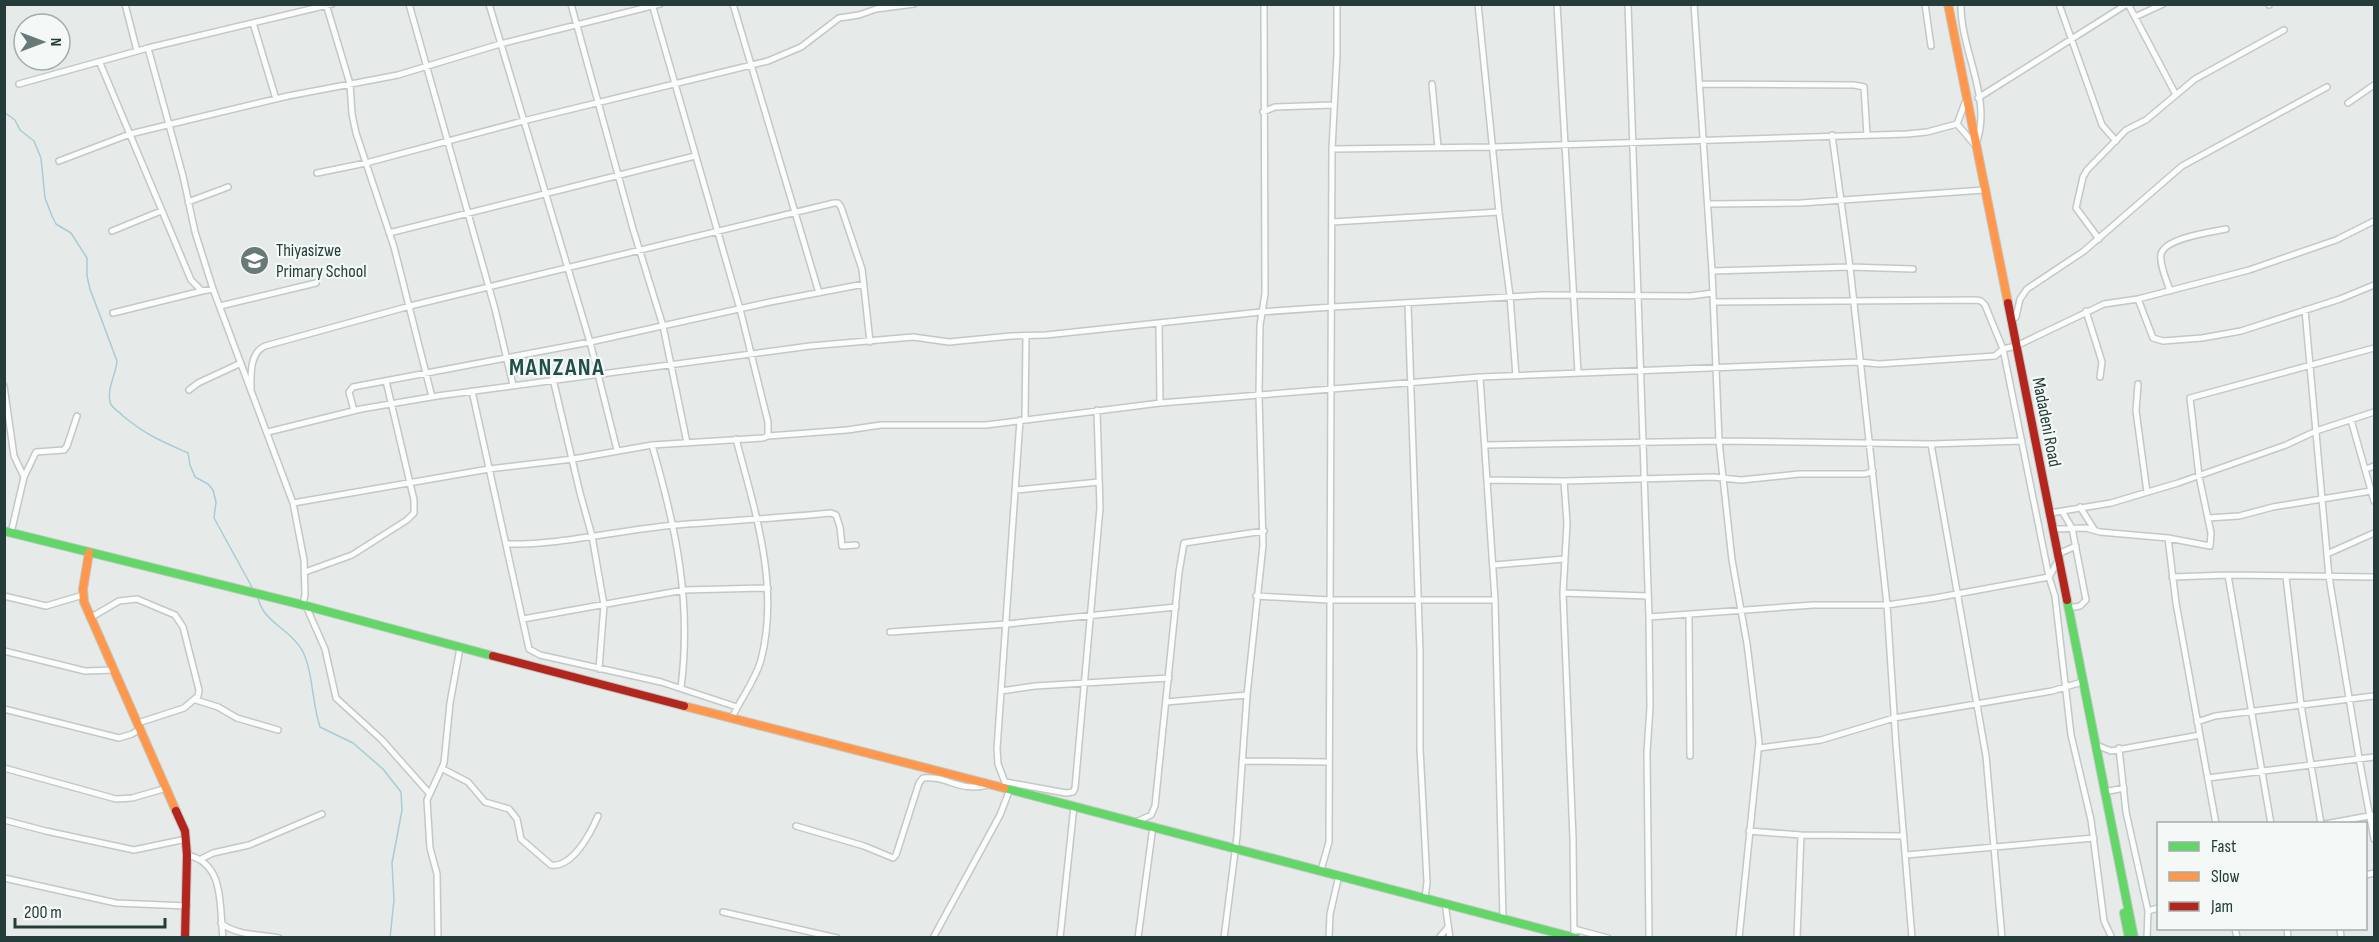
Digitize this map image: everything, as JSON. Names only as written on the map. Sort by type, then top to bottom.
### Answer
[{"type":"street","points":[[125,4],[137,51]]},
{"type":"street","points":[[409,4],[489,287],[513,385]]},
{"type":"street","points":[[489,4],[590,342],[617,450]]},
{"type":"street","points":[[571,4],[663,326],[673,365],[687,443]]},
{"type":"street","points":[[59,161],[130,134],[276,99],[398,75],[500,44],[660,4]]},
{"type":"street","points":[[733,4],[819,293]]},
{"type":"street","points":[[317,173],[366,163],[523,121],[751,65],[793,52],[839,18],[859,15],[876,9],[914,4]]},
{"type":"street","points":[[1224,938],[1235,849],[1256,596],[1264,531],[1259,395],[1262,312],[1265,294],[1264,4]]},
{"type":"street","points":[[1321,870],[1329,847],[1332,149],[1337,4]]},
{"type":"street","points":[[1478,4],[1510,296],[1516,376]]},
{"type":"street","points":[[1557,4],[1578,373]]},
{"type":"street","points":[[1628,4],[1649,617],[1650,707],[1647,752],[1649,938]]},
{"type":"street","points":[[1694,4],[1712,271],[1722,478],[1747,644],[1759,748],[1739,938]]},
{"type":"street","points":[[1925,4],[1932,46]]},
{"type":"street","name":"Madadeni Road","points":[[1948,4],[2134,938]]},
{"type":"street","points":[[1961,4],[1962,25],[1981,122],[1976,146]]},
{"type":"street","points":[[2059,4],[2102,125],[2116,141]]},
{"type":"street","points":[[1978,98],[2127,4],[2176,95]]},
{"type":"street","points":[[2135,17],[2163,4]]},
{"type":"street","points":[[20,84],[148,48],[328,5],[350,84],[352,114],[410,306],[432,397]]},
{"type":"street","points":[[652,6],[740,309],[768,422],[768,436]]},
{"type":"street","points":[[253,23],[276,99]]},
{"type":"street","points":[[2099,239],[2078,211],[2077,204],[2087,170],[2126,130],[2146,120],[2206,72],[2284,30]]},
{"type":"street","points":[[148,48],[195,232],[213,289],[293,502],[305,572],[304,606],[325,649],[336,698],[382,740],[429,793]]},
{"type":"street","points":[[100,63],[191,280],[202,291]]},
{"type":"street","points":[[1432,84],[1438,147]]},
{"type":"street","points":[[1700,84],[1854,85],[1864,87],[1867,135]]},
{"type":"street","points":[[2348,103],[2374,85]]},
{"type":"street","points":[[2011,321],[2016,317],[2020,299],[2027,289],[2099,239],[2182,166],[2327,87]]},
{"type":"street","points":[[1957,124],[1966,99]]},
{"type":"street","points":[[1263,112],[1275,107],[1333,105]]},
{"type":"street","points":[[1332,149],[1493,147],[1867,135],[1927,132],[1957,124]]},
{"type":"street","points":[[1957,124],[1976,146]]},
{"type":"street","points":[[1832,135],[1850,267],[1887,605],[1912,938]]},
{"type":"street","points":[[389,233],[695,156]]},
{"type":"street","points":[[188,201],[228,187]]},
{"type":"street","points":[[1708,204],[1801,203],[1984,190]]},
{"type":"street","points":[[251,391],[252,366],[259,349],[410,306],[838,203],[858,255],[864,284],[870,342]]},
{"type":"street","points":[[112,231],[161,211]]},
{"type":"street","points":[[1332,222],[1499,212]]},
{"type":"street","points":[[293,502],[489,469],[573,459],[652,445],[763,438],[882,425],[971,426],[1160,403],[1480,377],[1859,362],[1879,364],[1990,357],[2104,304],[2138,299],[2249,270],[2336,240],[2374,221]]},
{"type":"street","points":[[2170,291],[2160,256],[2164,248],[2173,242],[2226,229]]},
{"type":"street","points":[[1712,271],[1850,267],[1913,269]]},
{"type":"street","points":[[220,306],[316,283]]},
{"type":"street","points":[[354,411],[350,388],[590,342],[864,284]]},
{"type":"street","points":[[2138,299],[2153,338],[2159,342],[2241,331],[2340,299],[2374,285]]},
{"type":"street","points":[[113,313],[213,289]]},
{"type":"street","points":[[268,432],[354,411],[432,397],[810,346],[913,337],[949,342],[1262,312],[1510,296],[1690,296],[1713,293]]},
{"type":"street","points":[[1713,302],[1979,301],[1985,306],[2003,349],[2049,577],[2055,596],[2071,735],[2094,838],[2103,916],[2112,938]]},
{"type":"street","points":[[1408,304],[1418,600],[1420,748],[1427,882],[1425,898]]},
{"type":"street","points":[[2305,310],[2329,577],[2359,758],[2372,816],[2374,839]]},
{"type":"street","points":[[2086,311],[2102,362],[2100,377]]},
{"type":"street","points":[[1159,323],[1160,403]]},
{"type":"street","points":[[933,938],[1000,815],[1008,787],[998,758],[1015,490],[1023,419],[1026,336]]},
{"type":"street","points":[[2052,529],[2094,530],[2168,538],[2210,546],[2211,533],[2199,476],[2190,398],[2374,348]]},
{"type":"street","points":[[189,390],[198,383],[241,363]]},
{"type":"street","points":[[1480,377],[1494,565],[1503,919]]},
{"type":"street","points":[[553,379],[592,536],[604,605],[598,669]]},
{"type":"street","points":[[305,572],[352,555],[407,520],[415,509],[386,381]]},
{"type":"street","points":[[2138,384],[2136,411],[2147,492]]},
{"type":"street","points":[[4,386],[14,456],[24,477]]},
{"type":"street","points":[[472,391],[529,650],[681,688],[737,707]]},
{"type":"street","points":[[77,416],[67,446],[60,452],[36,452],[24,477],[8,532],[250,592],[990,784],[1066,794],[1073,792],[1077,778],[1100,508],[1097,410]]},
{"type":"street","points":[[2050,513],[2111,503],[2199,476],[2286,445],[2316,431],[2374,412]]},
{"type":"street","points":[[2351,420],[2374,501]]},
{"type":"street","points":[[732,717],[750,686],[760,662],[768,588],[757,521],[736,439]]},
{"type":"street","points":[[1485,445],[1719,441],[1870,445],[2022,441]]},
{"type":"street","points":[[1931,444],[1987,766],[2002,938]]},
{"type":"street","points":[[652,445],[674,525],[684,590],[681,688]]},
{"type":"street","points":[[2366,469],[2374,466]]},
{"type":"street","points":[[1487,480],[1722,478],[1750,480],[1799,474],[1865,474],[1873,471]]},
{"type":"street","points":[[1564,481],[1567,523],[1563,593],[1573,838],[1574,934]]},
{"type":"street","points":[[1015,490],[1099,482]]},
{"type":"street","points":[[2208,518],[2239,516],[2371,491]]},
{"type":"street","points":[[2080,507],[2094,530]]},
{"type":"street","points":[[2062,511],[2072,528],[2086,600],[2080,606],[2068,608]]},
{"type":"street","points":[[506,544],[535,544],[674,525],[757,521],[833,513],[839,520],[842,546],[856,545]]},
{"type":"street","points":[[1136,822],[1151,815],[1154,810],[1179,572],[1185,542],[1264,531]]},
{"type":"street","points":[[2327,554],[2374,533]]},
{"type":"street","points":[[2168,538],[2172,577],[2216,822]]},
{"type":"street","points":[[2049,577],[2059,556],[2076,546]]},
{"type":"street","points":[[89,553],[83,594],[90,618],[183,823],[187,855],[185,938]]},
{"type":"street","points":[[1494,565],[1564,559]]},
{"type":"street","points":[[2172,577],[2228,575],[2374,578]]},
{"type":"street","points":[[2228,575],[2271,822]]},
{"type":"street","points":[[2049,577],[2064,590]]},
{"type":"street","points":[[1649,617],[1689,616],[1814,605],[1887,605],[2049,577]]},
{"type":"street","points":[[2286,577],[2310,766],[2323,822]]},
{"type":"street","points":[[524,619],[684,590],[768,588]]},
{"type":"street","points":[[1563,593],[1648,596]]},
{"type":"street","points":[[4,596],[46,606],[83,594]]},
{"type":"street","points":[[1256,596],[1329,600],[1495,600]]},
{"type":"street","points":[[4,709],[119,738],[132,734],[139,726],[184,708],[196,700],[199,690],[188,644],[178,618],[136,599],[119,601],[90,618]]},
{"type":"street","points":[[890,633],[1176,607]]},
{"type":"street","points":[[1689,616],[1690,756]]},
{"type":"street","points":[[438,938],[437,874],[430,848],[427,816],[429,793],[443,769],[450,703],[460,648]]},
{"type":"street","points":[[4,651],[85,671],[114,670]]},
{"type":"street","points":[[1001,691],[1035,686],[1169,678]]},
{"type":"street","points":[[1759,748],[1821,740],[1894,718],[1977,705],[2082,682]]},
{"type":"street","points":[[1166,702],[1247,695]]},
{"type":"street","points":[[2197,722],[2209,717],[2374,696]]},
{"type":"street","points":[[196,700],[218,707],[237,718],[278,730]]},
{"type":"street","points":[[2094,744],[2107,751],[2200,735]]},
{"type":"street","points":[[2119,748],[2126,812],[2148,911],[2147,938]]},
{"type":"street","points":[[2208,778],[2374,757]]},
{"type":"street","points":[[1242,761],[1328,762]]},
{"type":"street","points":[[4,768],[116,799],[132,798],[167,788]]},
{"type":"street","points":[[443,769],[468,782],[485,802],[509,809],[517,819],[521,839],[551,865],[557,866],[571,857],[587,841],[598,816]]},
{"type":"street","points":[[796,826],[864,846],[893,858],[896,855],[919,783],[923,778],[928,777],[968,788],[990,784]]},
{"type":"street","points":[[1008,787],[1503,919],[1574,934],[1608,938]]},
{"type":"street","points":[[2104,792],[2124,788]]},
{"type":"street","points":[[1060,938],[1074,806]]},
{"type":"street","points":[[201,859],[213,853],[249,845],[322,814]]},
{"type":"street","points":[[2335,822],[2372,816]]},
{"type":"street","points":[[4,819],[46,831],[134,850],[186,839]]},
{"type":"street","points":[[1138,938],[1153,826]]},
{"type":"street","points":[[1749,831],[1801,835],[1904,836]]},
{"type":"street","points":[[1797,938],[1801,835]]},
{"type":"street","points":[[1906,855],[1993,849],[2094,838]]},
{"type":"street","name":"Madadeni Road","points":[[2115,846],[2129,938]]},
{"type":"street","points":[[187,855],[201,859],[218,885],[223,938]]},
{"type":"street","points":[[1329,938],[1339,875]]},
{"type":"street","points":[[4,878],[116,903],[187,906]]},
{"type":"street","points":[[1444,903],[1450,938]]},
{"type":"street","points":[[2148,911],[2157,908]]},
{"type":"street","points":[[723,912],[837,938]]},
{"type":"street","points":[[221,923],[237,932],[279,938]]},
{"type":"street","points":[[1439,938],[1448,927]]},
{"type":"waterway","points":[[4,112],[15,120],[20,130],[34,141],[41,158],[45,198],[52,216],[56,224],[71,233],[87,258],[90,289],[117,361],[109,397],[111,404],[131,423],[188,453],[195,477],[208,484],[213,490],[216,502],[214,518],[253,589]]},
{"type":"waterway","points":[[257,596],[265,613],[294,639],[306,658],[320,727],[353,743],[383,769],[401,792],[402,810],[392,863],[394,900],[390,938]]},
{"type":"traffic: fast","points":[[4,531],[303,605],[493,656]]},
{"type":"traffic: fast","points":[[2067,600],[2134,938]]},
{"type":"traffic: fast","points":[[1004,788],[1576,938]]},
{"type":"traffic: fast","points":[[2124,913],[2129,938]]},
{"type":"traffic: slow","points":[[1948,4],[2008,303]]},
{"type":"traffic: slow","points":[[89,553],[83,589],[84,602],[176,811]]},
{"type":"traffic: slow","points":[[684,706],[1004,788]]},
{"type":"traffic: jam","points":[[2008,303],[2067,600]]},
{"type":"traffic: jam","points":[[493,656],[684,706]]},
{"type":"traffic: jam","points":[[176,811],[185,831],[187,855],[185,938]]},
{"type":"place","name":"Thiyasizwe Primary School","points":[[255,260]]},
{"type":"district","name":"MANZANA","points":[[557,367]]}]
